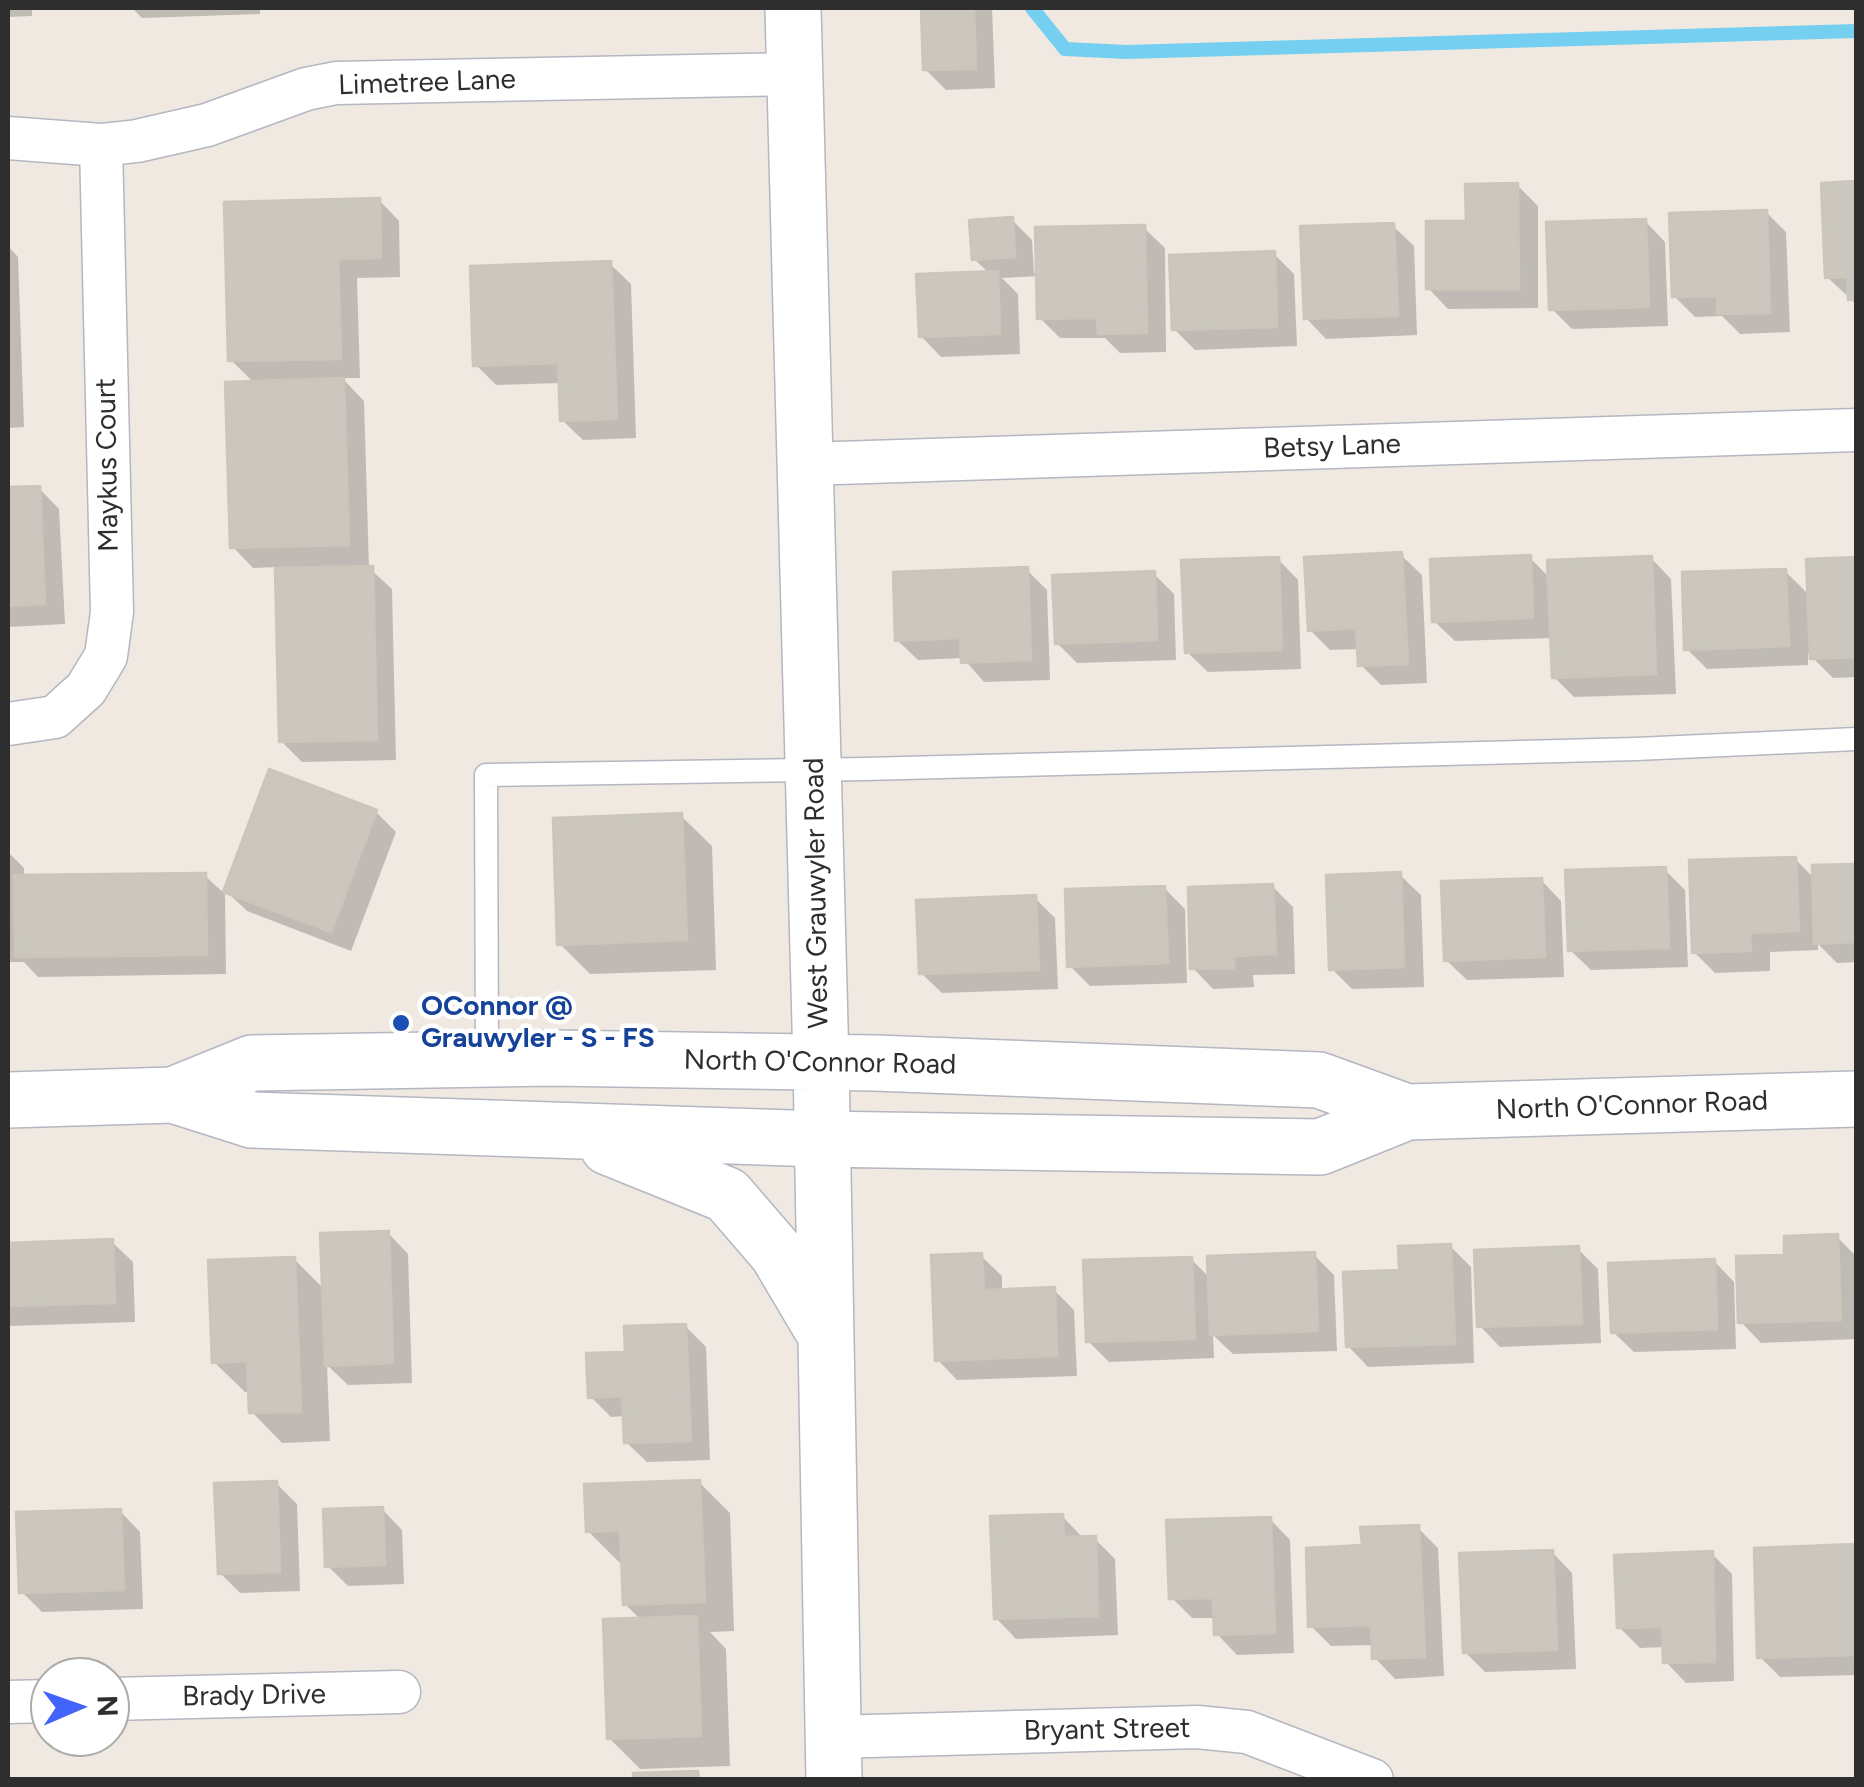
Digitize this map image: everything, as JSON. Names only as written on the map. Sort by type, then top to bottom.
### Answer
[{"type":"main road","name":"West Grauwyler Road","points":[[792,8],[807,464],[834,1758]]},
{"type":"main road","name":"North O'Connor Road","points":[[174,1095],[252,1062],[821,1062],[1319,1080],[1407,1112]]},
{"type":"main road","name":"North O'Connor Road","points":[[8,1100],[174,1095],[252,1120],[821,1140],[1320,1147],[1407,1112],[1856,1099]]},
{"type":"main road","points":[[553,1129],[636,1156],[728,1195],[776,1253],[825,1334]]},
{"type":"street","name":"Limetree Lane","points":[[8,138],[101,145],[137,142],[207,125],[306,89],[336,83],[795,74]]},
{"type":"street","name":"Maykus Court","points":[[8,724],[55,717],[86,689],[106,656],[112,612],[101,145]]},
{"type":"street","name":"Betsy Lane","points":[[807,464],[1856,430]]},
{"type":"street","name":"Brady Drive","points":[[130,1699],[398,1692]]},
{"type":"street","name":"Bryant Street","points":[[834,1758],[1197,1727],[1247,1732],[1372,1780]]},
{"type":"lane","points":[[487,1059],[486,775],[1636,749],[1856,739]]},
{"type":"building","points":[[921,8],[974,8],[976,69],[923,70]]},
{"type":"building","points":[[1856,181],[1856,299],[1848,300],[1847,277],[1825,278],[1821,183]]},
{"type":"building","points":[[1518,183],[1519,289],[1426,289],[1426,221],[1466,221],[1465,184]]},
{"type":"building","points":[[380,198],[381,258],[338,259],[341,359],[228,361],[224,202]]},
{"type":"building","points":[[1767,210],[1770,313],[1717,314],[1717,296],[1672,297],[1669,213]]},
{"type":"building","points":[[1013,217],[1015,257],[972,260],[969,220]]},
{"type":"building","points":[[1646,219],[1649,307],[1549,310],[1546,222]]},
{"type":"building","points":[[1394,223],[1398,316],[1304,319],[1300,226]]},
{"type":"building","points":[[1145,225],[1147,333],[1098,334],[1097,318],[1037,319],[1035,227]]},
{"type":"building","points":[[1275,251],[1277,327],[1172,330],[1169,255]]},
{"type":"building","points":[[611,261],[617,419],[560,421],[558,363],[473,366],[470,266]]},
{"type":"building","points":[[998,271],[1000,334],[919,337],[916,274]]},
{"type":"building","points":[[344,378],[349,545],[230,548],[225,382]]},
{"type":"building","points":[[40,486],[45,604],[8,606],[8,487]]},
{"type":"building","points":[[1402,552],[1408,664],[1358,666],[1356,628],[1308,631],[1304,557]]},
{"type":"building","points":[[1531,555],[1533,618],[1432,622],[1430,559]]},
{"type":"building","points":[[1652,556],[1656,674],[1552,678],[1547,560]]},
{"type":"building","points":[[1279,557],[1282,650],[1185,653],[1181,560]]},
{"type":"building","points":[[1856,557],[1856,657],[1810,659],[1806,559]]},
{"type":"building","points":[[373,566],[377,740],[279,742],[275,568]]},
{"type":"building","points":[[1028,567],[1031,660],[961,663],[960,638],[895,641],[893,572]]},
{"type":"building","points":[[1786,569],[1789,646],[1684,650],[1682,572]]},
{"type":"building","points":[[1155,571],[1157,640],[1055,644],[1052,575]]},
{"type":"building","points":[[269,769],[377,810],[331,932],[223,892]]},
{"type":"building","points":[[682,813],[687,940],[557,945],[553,818]]},
{"type":"building","points":[[1796,857],[1799,931],[1750,933],[1751,951],[1692,953],[1689,860]]},
{"type":"building","points":[[1856,864],[1856,942],[1814,944],[1812,865]]},
{"type":"building","points":[[1666,867],[1669,948],[1568,951],[1565,870]]},
{"type":"building","points":[[1401,872],[1404,967],[1329,970],[1326,875]]},
{"type":"building","points":[[206,873],[207,955],[15,957],[14,875]]},
{"type":"building","points":[[1542,878],[1545,957],[1444,961],[1441,881]]},
{"type":"building","points":[[1273,884],[1276,954],[1234,956],[1234,968],[1190,969],[1188,887]]},
{"type":"building","points":[[1165,886],[1168,963],[1067,967],[1065,889]]},
{"type":"building","points":[[1036,895],[1039,970],[919,974],[916,900]]},
{"type":"building","points":[[389,1231],[393,1363],[325,1366],[320,1233]]},
{"type":"building","points":[[1838,1234],[1841,1320],[1738,1323],[1736,1256],[1784,1255],[1784,1236]]},
{"type":"building","points":[[113,1239],[115,1303],[8,1306],[8,1243]]},
{"type":"building","points":[[1451,1244],[1455,1344],[1346,1347],[1343,1272],[1399,1270],[1398,1246]]},
{"type":"building","points":[[1579,1246],[1582,1324],[1477,1327],[1474,1250]]},
{"type":"building","points":[[1315,1252],[1318,1331],[1210,1335],[1207,1256]]},
{"type":"building","points":[[982,1253],[984,1290],[1055,1287],[1057,1356],[935,1361],[931,1255]]},
{"type":"building","points":[[295,1257],[301,1412],[249,1413],[247,1361],[212,1363],[208,1260]]},
{"type":"building","points":[[1192,1257],[1195,1339],[1086,1342],[1083,1260]]},
{"type":"building","points":[[1715,1259],[1717,1329],[1611,1333],[1608,1263]]},
{"type":"building","points":[[686,1324],[691,1441],[624,1443],[622,1396],[588,1398],[586,1353],[625,1352],[624,1326]]},
{"type":"building","points":[[700,1480],[705,1602],[623,1605],[620,1531],[586,1532],[584,1484]]},
{"type":"building","points":[[277,1481],[280,1572],[218,1574],[214,1483]]},
{"type":"building","points":[[383,1507],[385,1565],[325,1567],[323,1509]]},
{"type":"building","points":[[121,1509],[124,1590],[19,1593],[16,1512]]},
{"type":"building","points":[[1063,1514],[1064,1537],[1096,1536],[1098,1616],[994,1619],[990,1516]]},
{"type":"building","points":[[1271,1517],[1275,1633],[1214,1635],[1213,1598],[1169,1599],[1166,1520]]},
{"type":"building","points":[[1419,1525],[1425,1657],[1372,1659],[1371,1625],[1308,1627],[1306,1548],[1362,1545],[1360,1527]]},
{"type":"building","points":[[1856,1544],[1856,1655],[1757,1658],[1754,1548]]},
{"type":"building","points":[[1553,1550],[1557,1650],[1463,1653],[1459,1553]]},
{"type":"building","points":[[1713,1551],[1715,1662],[1663,1663],[1662,1627],[1617,1628],[1614,1555]]},
{"type":"building","points":[[697,1616],[701,1736],[607,1739],[603,1619]]},
{"type":"building","points":[[698,1771],[699,1780],[633,1780],[633,1773]]},
{"type":"waterway","points":[[1032,8],[1065,49],[1126,52],[1856,31]]},
{"type":"place","name":"OConnor @ Grauwyler - S - FS","points":[[401,1023]]}]
